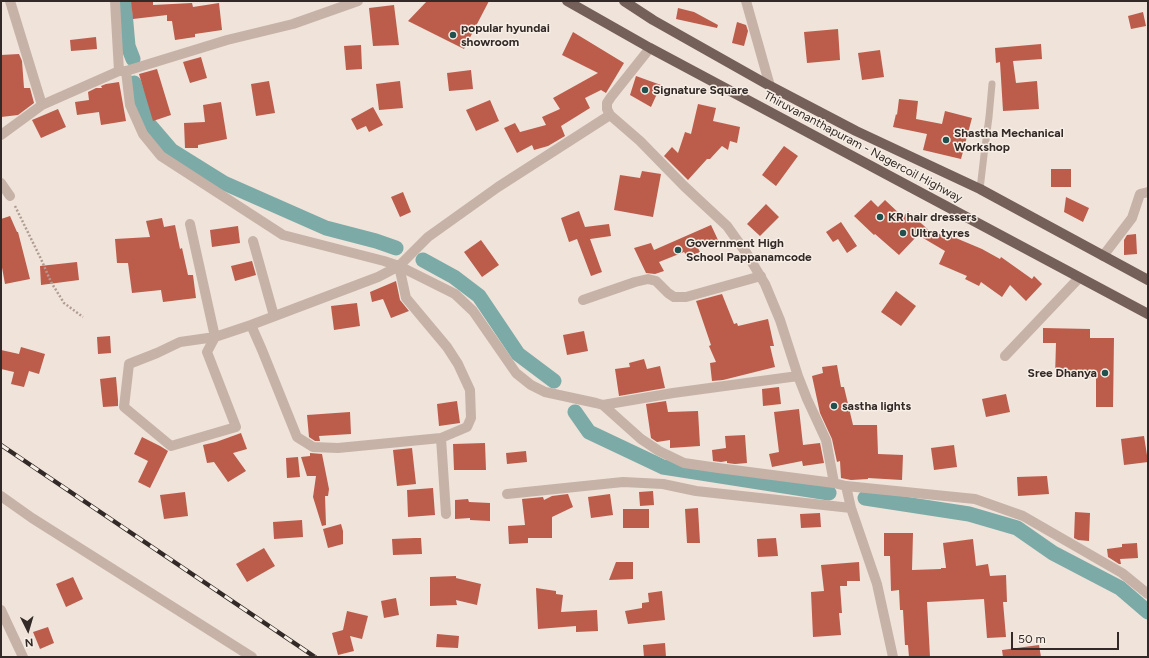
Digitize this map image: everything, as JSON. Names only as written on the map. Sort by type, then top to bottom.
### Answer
[{"type":"main road","name":"Thiruvananthapuram - Nagercoil Highway","points":[[567,1],[650,48],[1148,314]]},
{"type":"main road","name":"Thiruvananthapuram - Nagercoil Highway","points":[[624,1],[654,20],[770,86],[856,131],[980,189],[1148,280]]},
{"type":"street","points":[[10,1],[42,105]]},
{"type":"street","points":[[116,1],[123,71],[130,105],[143,134],[161,156],[283,235],[399,266],[455,294],[473,311],[516,373],[531,385],[545,392],[603,405],[673,393],[798,376]]},
{"type":"street","points":[[1,135],[42,105],[123,71],[227,40],[293,24],[358,1]]},
{"type":"street","points":[[746,1],[770,86]]},
{"type":"street","points":[[650,48],[611,97],[607,103],[607,109],[610,115],[640,141],[684,186],[727,226],[761,276],[780,320],[806,399],[826,440],[834,483]]},
{"type":"street","points":[[190,224],[215,338],[207,352],[236,427],[171,446],[124,407],[130,364],[180,342],[215,338],[251,325],[378,276],[399,266],[428,237],[498,188],[610,115]]},
{"type":"street","points":[[1,183],[10,196]]},
{"type":"street","points":[[1103,256],[1132,218],[1140,194],[1148,192]]},
{"type":"street","points":[[253,241],[274,316]]},
{"type":"street","points":[[251,325],[296,437],[313,447],[338,448],[441,438],[467,427],[471,418],[470,390],[458,364],[447,347],[406,298],[399,266]]},
{"type":"street","points":[[582,300],[648,279],[656,281],[674,297],[686,297],[761,276]]},
{"type":"street","points":[[1005,356],[1079,278]]},
{"type":"street","points":[[603,405],[641,439],[659,451],[684,463],[834,483],[846,486],[975,499],[1016,513],[1122,573],[1148,594]]},
{"type":"street","points":[[441,438],[446,514]]},
{"type":"street","points":[[507,494],[623,482],[663,484],[696,491],[851,508]]},
{"type":"street","points":[[846,486],[851,508],[877,584],[893,657]]},
{"type":"street","points":[[1,496],[32,518],[252,657]]},
{"type":"street","points":[[1,610],[23,657]]},
{"type":"lane","points":[[980,189],[990,117],[992,84]]},
{"type":"path","points":[[10,196],[42,259],[51,282],[64,303],[84,317]]},
{"type":"building","points":[[131,1],[153,1],[153,5],[192,3],[193,7],[219,3],[222,30],[195,34],[195,37],[175,40],[172,21],[167,21],[167,15],[133,19]]},
{"type":"building","name":"popular hyundai showroom","points":[[427,1],[489,1],[464,49],[408,21]]},
{"type":"building","points":[[394,5],[399,45],[373,46],[369,8]]},
{"type":"building","points":[[678,8],[694,12],[718,25],[717,28],[676,19]]},
{"type":"building","points":[[1143,12],[1146,26],[1131,29],[1128,16]]},
{"type":"building","points":[[737,22],[746,25],[748,31],[744,46],[732,43]]},
{"type":"building","points":[[838,29],[840,60],[807,63],[804,32]]},
{"type":"building","points":[[573,32],[624,63],[606,93],[601,90],[585,98],[590,108],[561,126],[565,136],[548,146],[534,150],[532,145],[517,153],[504,128],[515,123],[520,132],[546,125],[542,117],[560,109],[553,98],[598,73],[562,55]]},
{"type":"building","points":[[96,37],[97,49],[71,51],[70,40]]},
{"type":"building","points":[[1041,44],[1042,59],[1013,61],[1016,83],[1037,81],[1039,109],[1003,111],[1000,62],[996,63],[995,48]]},
{"type":"building","points":[[361,45],[362,69],[346,70],[344,46]]},
{"type":"building","points":[[880,50],[884,77],[862,80],[858,53]]},
{"type":"building","points":[[19,54],[22,61],[24,88],[30,88],[34,103],[18,115],[1,117],[1,55]]},
{"type":"building","points":[[201,57],[207,78],[190,83],[183,62]]},
{"type":"building","points":[[157,69],[171,115],[153,121],[139,74]]},
{"type":"building","points":[[471,70],[473,89],[449,91],[447,73]]},
{"type":"building","name":"Signature Square","points":[[636,76],[661,85],[651,107],[630,95]]},
{"type":"building","points":[[269,81],[275,113],[256,116],[251,84]]},
{"type":"building","points":[[400,81],[403,108],[379,110],[376,84]]},
{"type":"building","points":[[119,82],[126,121],[101,125],[99,112],[77,115],[75,102],[89,100],[88,92],[96,88],[102,88],[101,86],[106,84]]},
{"type":"building","name":"Shastha Mechanical Workshop","points":[[899,99],[918,101],[916,119],[942,124],[945,111],[972,118],[961,159],[923,150],[927,134],[893,127],[896,114],[897,115]]},
{"type":"building","points":[[490,100],[499,121],[476,131],[466,110]]},
{"type":"building","points":[[221,102],[227,139],[198,145],[198,148],[185,148],[184,123],[205,122],[203,105]]},
{"type":"building","points":[[698,104],[716,108],[713,121],[740,127],[737,143],[730,141],[728,150],[722,146],[710,159],[707,159],[688,180],[664,156],[672,147],[678,153],[685,132],[691,134]]},
{"type":"building","points":[[373,107],[383,125],[369,132],[366,126],[357,130],[351,119]]},
{"type":"building","points":[[58,109],[66,127],[41,138],[32,120]]},
{"type":"building","points":[[784,146],[798,156],[776,186],[762,175]]},
{"type":"building","points":[[1051,169],[1071,169],[1071,187],[1051,187]]},
{"type":"building","points":[[642,171],[661,174],[653,217],[614,210],[620,175],[640,178]]},
{"type":"building","points":[[403,192],[411,212],[400,217],[391,197]]},
{"type":"building","points":[[1066,197],[1089,208],[1083,222],[1064,212]]},
{"type":"building","points":[[871,200],[878,207],[885,200],[903,217],[908,211],[936,237],[938,233],[949,240],[951,236],[982,249],[1000,259],[1001,257],[1032,279],[1034,276],[1042,284],[1026,301],[1010,285],[1002,297],[981,282],[979,286],[965,279],[967,276],[939,264],[945,251],[918,235],[899,255],[875,234],[874,235],[854,216]]},
{"type":"building","points":[[766,204],[779,217],[760,236],[747,224]]},
{"type":"building","points":[[579,211],[585,227],[609,224],[611,236],[590,239],[602,272],[591,276],[577,239],[569,242],[561,218]]},
{"type":"building","points":[[10,216],[18,232],[30,279],[5,284],[1,262],[1,219]]},
{"type":"building","points":[[162,218],[164,227],[175,225],[180,249],[182,248],[188,275],[193,275],[196,298],[163,302],[161,290],[132,293],[128,263],[117,263],[115,239],[150,237],[146,221]]},
{"type":"building","points":[[841,222],[857,246],[847,253],[838,239],[833,242],[826,232]]},
{"type":"building","points":[[711,225],[718,240],[698,248],[700,252],[688,257],[684,252],[659,262],[664,271],[655,274],[646,273],[634,248],[651,243],[654,250]]},
{"type":"building","points":[[238,226],[240,243],[212,247],[210,230]]},
{"type":"building","points":[[1136,234],[1137,254],[1124,255],[1124,240],[1127,235]]},
{"type":"building","points":[[481,240],[499,265],[482,277],[464,252]]},
{"type":"building","points":[[252,261],[256,275],[235,281],[231,266]]},
{"type":"building","points":[[77,262],[79,280],[41,285],[40,266]]},
{"type":"building","points":[[396,281],[400,300],[409,311],[391,318],[383,299],[372,302],[370,292]]},
{"type":"building","points":[[896,291],[916,306],[901,326],[881,312]]},
{"type":"building","points":[[722,294],[734,324],[737,323],[738,326],[768,319],[774,346],[770,346],[775,367],[723,380],[712,381],[710,363],[716,362],[709,346],[711,345],[696,301]]},
{"type":"building","points":[[357,303],[360,326],[334,330],[331,306]]},
{"type":"building","points":[[1043,328],[1090,329],[1090,338],[1114,338],[1113,407],[1096,407],[1096,378],[1055,377],[1056,343],[1043,343]]},
{"type":"building","points":[[584,331],[588,351],[567,355],[563,335]]},
{"type":"building","points":[[110,336],[111,353],[98,354],[97,337]]},
{"type":"building","points":[[21,347],[45,354],[39,374],[29,371],[24,387],[11,384],[14,372],[1,369],[1,350],[19,354]]},
{"type":"building","points":[[644,359],[647,369],[660,366],[665,388],[619,396],[615,369],[630,367],[629,363]]},
{"type":"building","points":[[837,365],[841,387],[844,387],[853,425],[877,425],[878,454],[903,455],[902,480],[868,478],[851,480],[841,478],[840,461],[837,462],[832,439],[820,413],[812,376],[823,373],[822,367]]},
{"type":"building","points":[[116,377],[118,406],[103,407],[100,379]]},
{"type":"building","points":[[779,387],[781,404],[763,406],[762,389]]},
{"type":"building","points":[[1006,394],[1010,412],[986,417],[982,399]]},
{"type":"building","points":[[457,401],[460,423],[439,426],[437,404]]},
{"type":"building","points":[[666,401],[668,412],[698,411],[700,446],[670,448],[670,440],[657,442],[651,438],[646,404]]},
{"type":"building","points":[[799,409],[803,445],[820,443],[824,463],[803,466],[802,461],[772,467],[769,454],[779,452],[774,412]]},
{"type":"building","points":[[350,412],[351,434],[319,436],[320,441],[315,441],[309,437],[307,415]]},
{"type":"building","points":[[241,433],[247,449],[233,453],[246,471],[228,482],[214,462],[207,463],[203,445]]},
{"type":"building","points":[[745,435],[747,463],[735,464],[727,463],[727,461],[713,461],[712,450],[726,448],[725,436]]},
{"type":"building","points":[[1144,436],[1148,462],[1124,465],[1121,439]]},
{"type":"building","points":[[142,437],[168,451],[150,488],[138,482],[148,461],[134,454]]},
{"type":"building","points":[[485,443],[486,470],[454,470],[453,444]]},
{"type":"building","points":[[954,445],[957,467],[934,470],[931,448]]},
{"type":"building","points":[[412,448],[416,484],[397,486],[393,450]]},
{"type":"building","points":[[526,451],[527,462],[507,464],[506,453]]},
{"type":"building","points":[[310,453],[322,454],[329,489],[328,496],[325,496],[326,525],[322,526],[313,497],[316,476],[307,476],[301,457],[310,456]]},
{"type":"building","points":[[298,457],[300,477],[287,478],[286,458]]},
{"type":"building","points":[[1047,476],[1049,494],[1018,496],[1017,477]]},
{"type":"building","points":[[433,488],[435,515],[408,517],[407,490]]},
{"type":"building","points":[[653,491],[654,505],[640,506],[639,492]]},
{"type":"building","points":[[185,492],[188,516],[164,519],[160,495]]},
{"type":"building","points":[[568,494],[573,507],[552,517],[552,538],[528,538],[528,543],[509,544],[508,526],[525,525],[522,499],[543,497],[544,500],[552,496]]},
{"type":"building","points":[[610,494],[613,515],[591,518],[588,497]]},
{"type":"building","points":[[468,499],[469,502],[490,503],[490,521],[470,520],[470,518],[455,519],[455,500]]},
{"type":"building","points":[[698,508],[700,543],[687,543],[685,509]]},
{"type":"building","points":[[623,509],[649,509],[649,528],[623,528]]},
{"type":"building","points":[[1075,512],[1090,513],[1089,541],[1074,538]]},
{"type":"building","points":[[820,513],[821,527],[801,528],[800,514]]},
{"type":"building","points":[[302,520],[303,537],[274,539],[273,522]]},
{"type":"building","points":[[341,524],[343,531],[343,544],[328,548],[323,529]]},
{"type":"building","points":[[884,533],[913,533],[912,570],[946,568],[943,543],[973,539],[976,566],[988,564],[990,576],[1006,575],[1007,602],[1003,602],[1006,637],[987,638],[984,599],[927,602],[930,657],[909,657],[908,645],[905,645],[903,610],[900,610],[899,590],[891,591],[890,556],[884,556]]},
{"type":"building","points":[[421,538],[422,554],[393,555],[392,539]]},
{"type":"building","points":[[776,538],[778,556],[758,557],[757,539]]},
{"type":"building","points":[[1137,543],[1138,558],[1120,559],[1121,564],[1119,564],[1108,557],[1107,549],[1122,547],[1122,544]]},
{"type":"building","points":[[264,548],[275,566],[247,582],[236,564]]},
{"type":"building","points":[[616,562],[633,562],[633,579],[609,580]]},
{"type":"building","points":[[859,562],[860,581],[847,581],[847,586],[840,586],[842,613],[839,613],[841,635],[813,637],[811,592],[824,591],[821,565]]},
{"type":"building","points":[[456,576],[456,578],[481,584],[477,605],[456,600],[457,605],[430,606],[430,577]]},
{"type":"building","points":[[73,577],[83,599],[66,607],[56,584]]},
{"type":"building","points":[[536,588],[556,591],[556,594],[563,595],[561,612],[597,610],[598,631],[576,632],[576,626],[538,629]]},
{"type":"building","points":[[662,591],[665,620],[628,624],[625,611],[642,608],[642,603],[649,602],[648,593]]},
{"type":"building","points":[[396,598],[399,615],[384,618],[381,601]]},
{"type":"building","points":[[347,611],[368,616],[362,639],[350,636],[354,651],[338,655],[332,633],[343,630]]},
{"type":"building","points":[[48,627],[54,643],[40,649],[33,632]]},
{"type":"building","points":[[437,634],[459,636],[458,648],[436,647]]},
{"type":"building","points":[[665,643],[666,657],[644,657],[643,645]]},
{"type":"building","points":[[1039,645],[1041,657],[1003,657],[1002,650]]},
{"type":"waterway","points":[[124,1],[128,46],[133,59]]},
{"type":"waterway","points":[[134,83],[147,122],[171,150],[224,183],[326,228],[376,241],[396,248]]},
{"type":"waterway","points":[[423,260],[454,277],[479,296],[518,354],[554,381]]},
{"type":"waterway","points":[[575,412],[589,432],[663,467],[829,493]]},
{"type":"waterway","points":[[865,498],[969,514],[1017,528],[1053,553],[1120,588],[1148,612]]},
{"type":"railway","points":[[1,445],[315,657]]},
{"type":"place","name":"popular hyundai showroom","points":[[453,35]]},
{"type":"place","name":"Signature Square","points":[[645,90]]},
{"type":"place","name":"Shastha Mechanical Workshop","points":[[946,140]]},
{"type":"place","name":"KR hair dressers","points":[[880,217]]},
{"type":"place","name":"Ultra tyres","points":[[903,233]]},
{"type":"place","name":"Government High School Pappanamcode","points":[[678,250]]},
{"type":"place","name":"Sree Dhanya","points":[[1105,373]]},
{"type":"place","name":"sastha lights","points":[[834,406]]}]
